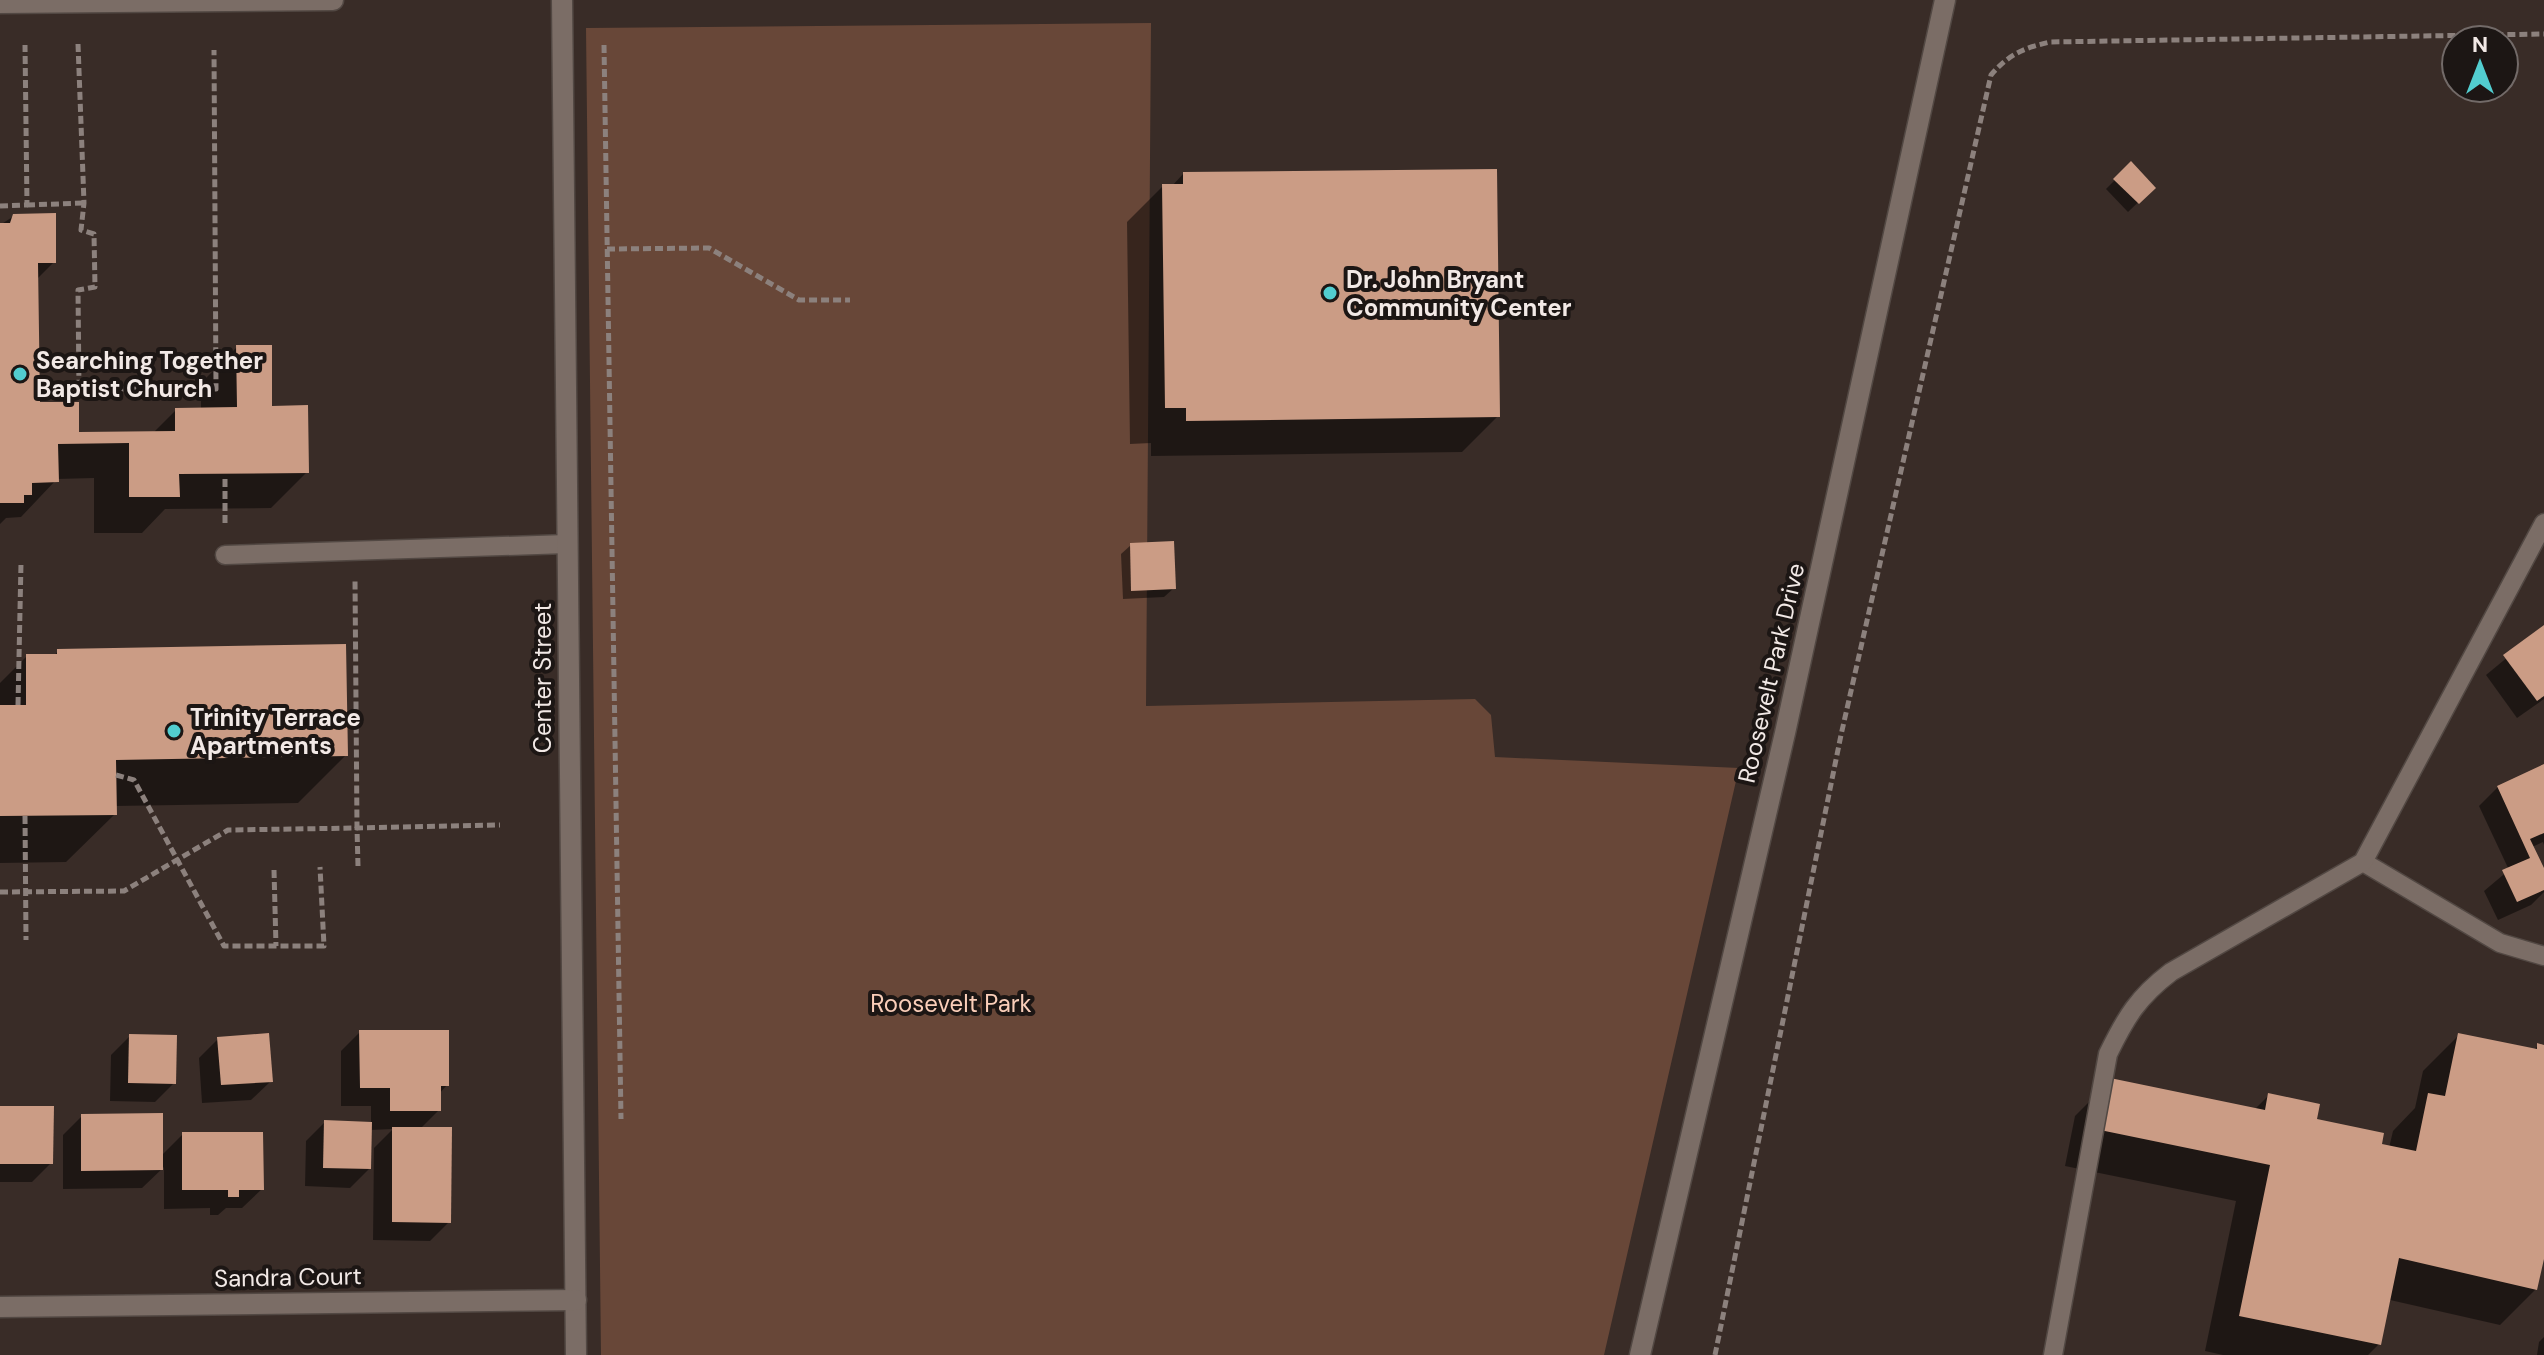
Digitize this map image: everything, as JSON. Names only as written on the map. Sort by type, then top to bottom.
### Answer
[{"type":"street","points":[[0,3],[333,0]]},
{"type":"street","name":"Center Street","points":[[562,0],[576,1355]]},
{"type":"street","name":"Roosevelt Park Drive","points":[[1640,1355],[1785,733],[1945,0]]},
{"type":"street","name":"Sandra Court","points":[[0,1307],[576,1300]]},
{"type":"lane","points":[[2053,1355],[2108,1054],[2125,1019],[2142,994],[2171,972],[2363,862],[2544,523]]},
{"type":"lane","points":[[225,555],[567,544]]},
{"type":"lane","points":[[2363,862],[2500,943],[2544,956]]},
{"type":"path","points":[[1715,1355],[1841,735],[1991,75],[2006,57],[2050,42],[2544,34]]},
{"type":"path","points":[[78,44],[84,203],[81,230],[94,234],[95,287],[78,290],[79,389],[216,389],[214,50]]},
{"type":"path","points":[[25,45],[27,205]]},
{"type":"path","points":[[604,45],[621,1119]]},
{"type":"path","points":[[0,206],[84,203]]},
{"type":"path","points":[[607,249],[709,248],[799,300],[850,300]]},
{"type":"path","points":[[225,479],[225,555]]},
{"type":"path","points":[[354,551],[358,866]]},
{"type":"path","points":[[18,705],[21,563]]},
{"type":"path","points":[[116,775],[134,780],[224,946],[324,946],[320,867]]},
{"type":"path","points":[[25,816],[26,940]]},
{"type":"path","points":[[0,892],[124,891],[228,830],[500,825]]},
{"type":"path","points":[[274,870],[276,946]]},
{"type":"green space","name":"Roosevelt Park","points":[[1151,23],[1146,706],[1475,699],[1491,715],[1495,757],[1739,768],[1604,1355],[601,1355],[586,28]]},
{"type":"building","points":[[2131,161],[2156,188],[2139,204],[2113,179]]},
{"type":"building","name":"Dr. John Bryant Community Center","points":[[1497,169],[1500,417],[1186,421],[1186,408],[1165,408],[1162,184],[1183,184],[1183,172]]},
{"type":"building","name":"Searching Together Baptist Church","points":[[56,213],[56,263],[38,263],[40,402],[79,402],[79,432],[175,431],[175,408],[237,407],[236,345],[272,345],[272,406],[308,405],[309,473],[179,474],[180,497],[129,497],[129,443],[58,444],[59,482],[32,483],[32,495],[24,495],[24,503],[0,503],[0,223],[10,223],[13,214]]},
{"type":"building","points":[[1174,541],[1176,589],[1131,591],[1130,543]]},
{"type":"building","points":[[2544,625],[2544,696],[2537,701],[2503,655]]},
{"type":"building","name":"Trinity Terrace Apartments","points":[[346,644],[348,756],[116,760],[117,815],[0,816],[0,705],[26,705],[26,654],[57,654],[57,649]]},
{"type":"building","points":[[2544,764],[2544,833],[2530,839],[2544,868],[2544,890],[2517,902],[2502,870],[2530,858],[2497,786]]},
{"type":"building","points":[[359,1030],[449,1030],[449,1086],[441,1086],[441,1111],[390,1111],[390,1088],[360,1088]]},
{"type":"building","points":[[269,1033],[273,1082],[221,1085],[217,1037]]},
{"type":"building","points":[[2458,1033],[2537,1049],[2537,1043],[2544,1045],[2544,1259],[2537,1290],[2399,1258],[2381,1345],[2239,1316],[2270,1165],[2100,1130],[2110,1078],[2265,1110],[2268,1093],[2320,1104],[2317,1119],[2384,1133],[2382,1144],[2416,1151],[2428,1093],[2445,1096]]},
{"type":"building","points":[[129,1034],[177,1035],[176,1084],[128,1083]]},
{"type":"building","points":[[0,1106],[54,1106],[53,1164],[0,1164]]},
{"type":"building","points":[[163,1113],[163,1170],[81,1171],[81,1114]]},
{"type":"building","points":[[324,1120],[372,1122],[371,1169],[323,1168]]},
{"type":"building","points":[[392,1127],[452,1127],[451,1223],[392,1222]]},
{"type":"building","points":[[182,1132],[263,1132],[264,1190],[239,1190],[239,1197],[228,1197],[228,1190],[182,1190]]},
{"type":"place","name":"Dr. John Bryant Community Center","points":[[1330,293]]},
{"type":"place","name":"Searching Together Baptist Church","points":[[20,374]]},
{"type":"place","name":"Trinity Terrace Apartments","points":[[174,731]]}]
